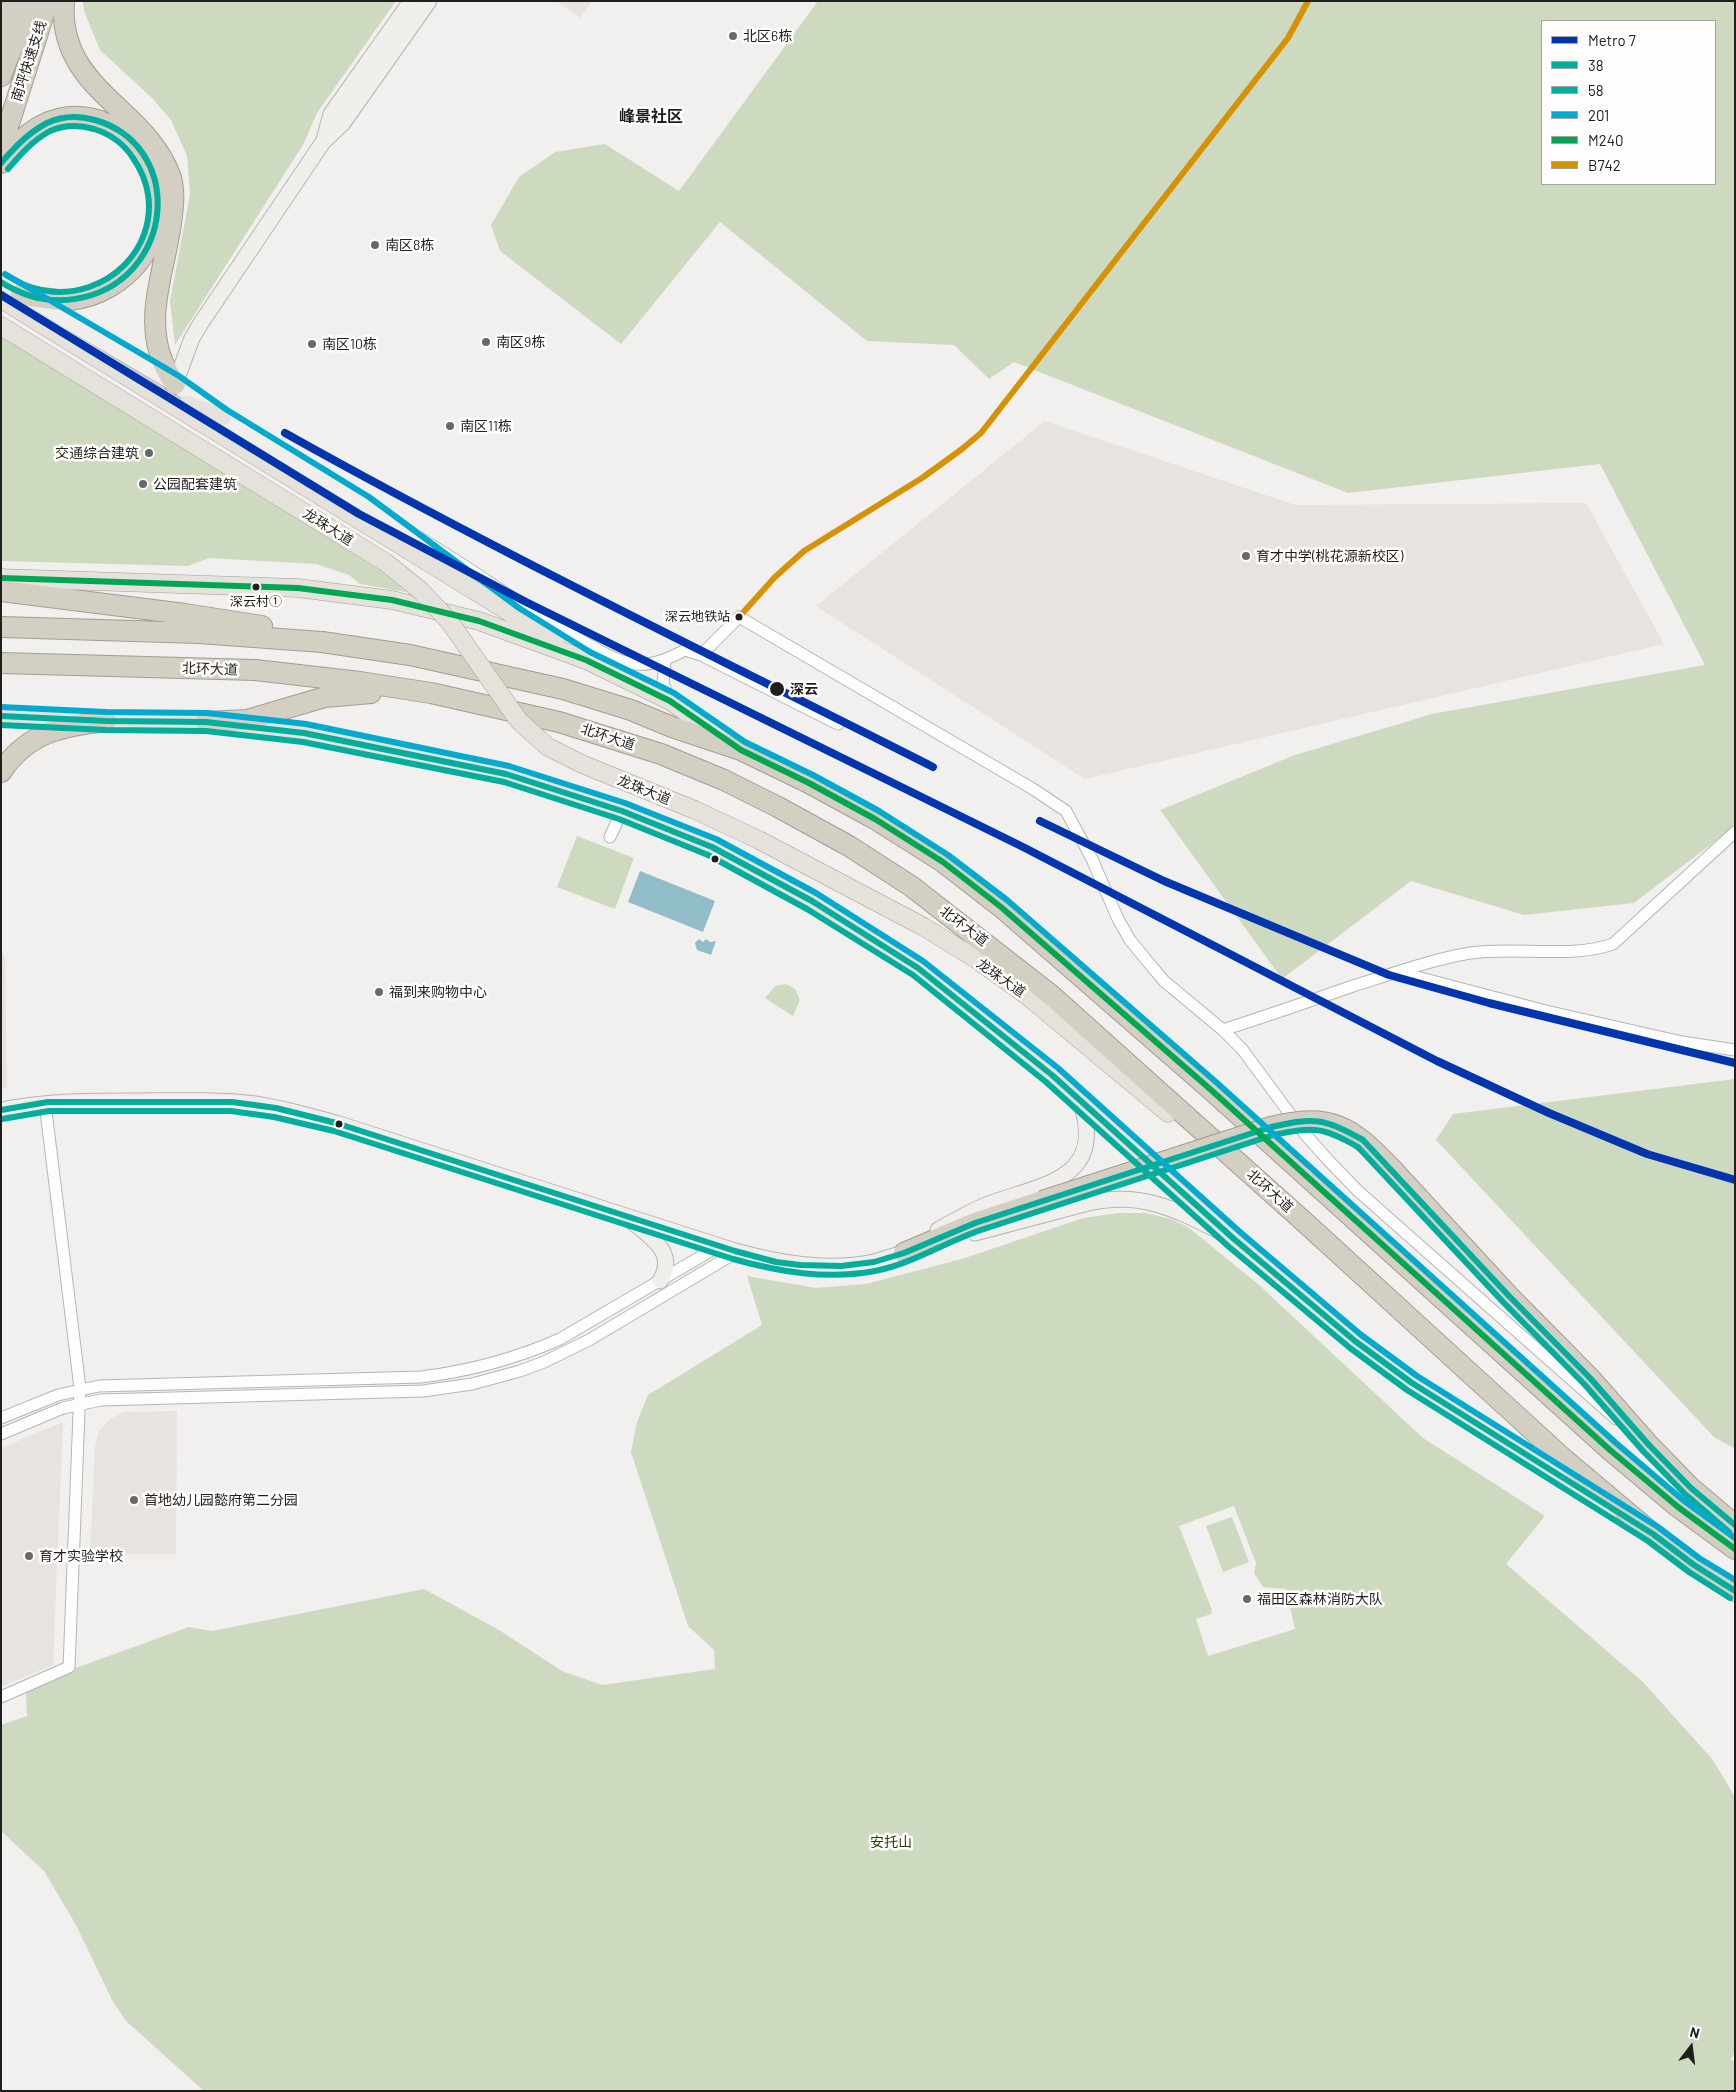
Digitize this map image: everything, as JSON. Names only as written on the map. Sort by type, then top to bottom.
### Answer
[{"type":"highway","points":[[1,35],[13,1]]},
{"type":"highway","name":"南坪快速支线","points":[[1,76],[30,1]]},
{"type":"highway","name":"南坪快速支线","points":[[1,148],[48,1]]},
{"type":"highway","points":[[64,1],[68,41],[79,63],[93,85],[144,134],[157,150],[171,178],[174,203],[170,231],[155,299],[155,321],[158,344],[164,364],[175,384]]},
{"type":"highway","points":[[1,163],[29,133],[46,123],[60,118],[79,116],[96,118],[114,127],[138,149],[155,180],[158,197],[158,218],[154,235],[145,254],[123,279],[110,288],[92,295],[70,300],[48,300],[21,294]]},
{"type":"highway","points":[[1,591],[185,614],[274,628],[322,642]]},
{"type":"highway","points":[[1,627],[199,634],[322,642],[410,655],[563,689],[631,710],[672,727],[741,750],[808,782],[875,819],[943,862],[1001,907],[1210,1089],[1610,1450],[1678,1507],[1735,1548]]},
{"type":"highway","name":"北环大道","points":[[1,663],[255,670],[360,682],[432,693],[559,722],[661,754],[724,780],[778,807],[849,846],[911,886],[1051,995],[1311,1228],[1565,1460],[1653,1534],[1694,1565],[1735,1591]]},
{"type":"highway","points":[[206,722],[247,720],[297,704],[342,694],[432,693]]},
{"type":"highway","points":[[1,772],[22,748],[43,735],[68,726],[106,721]]},
{"type":"highway","points":[[904,1253],[975,1223],[1271,1127],[1299,1121],[1326,1122],[1350,1131],[1363,1140],[1509,1296],[1591,1379],[1649,1445],[1691,1488],[1735,1525]]},
{"type":"main road","name":"龙珠大道","points":[[1,299],[586,660]]},
{"type":"main road","name":"龙珠大道","points":[[1,326],[385,562],[421,591],[449,621],[519,721],[548,746],[582,764],[695,810],[759,840],[924,927],[976,959],[1025,994],[1246,1178],[1311,1228]]},
{"type":"main road","points":[[158,395],[222,417]]},
{"type":"main road","points":[[1,578],[280,587],[392,600],[479,621],[586,660],[670,702],[741,750]]},
{"type":"main road","points":[[1,716],[106,721],[206,722],[304,732],[506,774],[622,810],[712,847],[761,872],[861,931],[918,968],[1052,1075],[1234,1238],[1355,1341],[1412,1383],[1653,1534]]},
{"type":"street","points":[[323,142],[331,114],[411,1]]},
{"type":"street","points":[[175,384],[192,338],[201,323],[323,142],[343,123],[429,1]]},
{"type":"street","points":[[1,282],[175,384],[222,417],[464,564],[545,620],[603,653],[634,664],[665,661],[685,650],[700,655],[838,724]]},
{"type":"street","points":[[364,504],[514,615]]},
{"type":"street","points":[[700,655],[739,617],[1033,789],[1066,811],[1092,859],[1118,919],[1130,940],[1164,980],[1223,1030],[1246,1054],[1304,1133],[1358,1191],[1592,1398],[1649,1445]]},
{"type":"street","points":[[665,661],[662,683],[670,702]]},
{"type":"street","points":[[610,837],[622,810]]},
{"type":"street","points":[[1223,1030],[1397,972],[1470,953],[1527,950],[1581,951],[1613,944],[1735,832]]},
{"type":"street","points":[[1397,972],[1546,1011],[1682,1042],[1735,1050]]},
{"type":"street","points":[[904,1253],[969,1213],[1049,1184],[1076,1166],[1083,1154],[1087,1131],[1086,1117],[1080,1100]]},
{"type":"street","points":[[1,1110],[45,1103],[210,1101],[276,1108],[336,1123],[719,1246],[776,1262],[841,1266],[874,1262],[1025,1218],[1106,1199],[1129,1198],[1163,1206],[1195,1218],[1234,1238]]},
{"type":"street","points":[[1,1697],[69,1668],[80,1388],[45,1103]]},
{"type":"street","points":[[625,1216],[660,1246],[664,1252],[666,1267],[660,1281]]},
{"type":"street","points":[[1,1418],[58,1394],[80,1388],[113,1385],[421,1377],[469,1370],[516,1357],[560,1339],[719,1246]]},
{"type":"street","points":[[1,1434],[63,1408],[101,1400],[406,1392],[472,1384],[520,1371],[566,1352],[738,1252]]},
{"type":"shaded area","points":[[556,1],[592,1],[580,18]]},
{"type":"shaded area","name":"育才中学(桃花源新校区)","points":[[1045,421],[1295,505],[1586,503],[1664,644],[1085,779],[816,606]]},
{"type":"shaded area","points":[[1,951],[5,957],[7,1087],[1,1089]]},
{"type":"shaded area","name":"首地幼儿园懿府第二分园","points":[[177,1411],[176,1554],[90,1554],[95,1446],[99,1431],[110,1419],[124,1412]]},
{"type":"shaded area","name":"育才实验学校","points":[[63,1422],[53,1665],[1,1687],[1,1448]]},
{"type":"green space","points":[[83,1],[396,1],[317,113],[303,145],[175,345],[170,301],[190,194],[187,156],[171,120],[153,99],[100,50],[84,11]]},
{"type":"green space","points":[[818,1],[1735,1],[1735,826],[1634,903],[1524,915],[1411,881],[1282,979],[1160,810],[1295,755],[1432,714],[1705,665],[1600,464],[1348,493],[1014,362],[989,379],[954,345],[867,341],[720,222],[621,344],[500,251],[491,225],[519,177],[555,152],[605,144],[679,191]]},
{"type":"green space","points":[[1,333],[319,528],[378,569],[406,592],[360,584],[349,575],[316,564],[209,558],[188,566],[1,561]]},
{"type":"green space","points":[[577,836],[634,858],[615,909],[557,887]]},
{"type":"green space","points":[[786,984],[795,989],[800,1000],[793,1016],[765,998],[775,986]]},
{"type":"green space","points":[[1735,1079],[1735,1449],[1714,1437],[1436,1140],[1453,1114]]},
{"type":"green space","name":"安托山","points":[[1118,1213],[1146,1213],[1171,1219],[1188,1227],[1258,1284],[1423,1438],[1545,1516],[1506,1564],[1643,1682],[1713,1760],[1735,1797],[1735,2052],[1731,2059],[1735,2063],[1735,2091],[204,2091],[126,2021],[112,2000],[76,1925],[44,1871],[1,1831],[1,1725],[27,1716],[26,1693],[73,1669],[189,1627],[212,1631],[424,1589],[499,1630],[562,1671],[602,1685],[715,1669],[714,1650],[688,1626],[631,1452],[637,1422],[648,1395],[762,1325],[747,1276],[816,1288],[866,1284],[965,1258],[1083,1218]],"holes":[[[1234,1506],[1256,1563],[1254,1573],[1263,1587],[1286,1589],[1295,1629],[1208,1656],[1196,1619],[1211,1614],[1212,1610],[1179,1526]]]},
{"type":"green space","points":[[1232,1517],[1249,1562],[1223,1572],[1206,1526]]},
{"type":"water","points":[[640,871],[715,901],[703,932],[628,902]]},
{"type":"water","points":[[699,939],[703,942],[706,939],[710,942],[716,941],[711,955],[697,950],[695,943]]},
{"type":"metro line","name":"7","points":[[1,295],[359,514],[526,602],[1023,847],[1437,1061],[1549,1113],[1647,1154],[1735,1180]]},
{"type":"metro line","name":"7","points":[[285,433],[526,562],[933,767]]},
{"type":"metro line","name":"7","points":[[1040,821],[1164,881],[1389,975],[1489,1003],[1735,1063]]},
{"type":"transit line","name":"B742","points":[[739,617],[775,577],[804,551],[922,478],[981,433],[1288,38],[1308,1]]},
{"type":"transit line","name":"38","points":[[1,163],[22,141],[47,123],[71,117],[95,120],[123,134],[143,154],[154,179],[158,206],[153,234],[140,259],[120,280],[92,295],[68,300],[45,299],[23,293],[1,282]]},
{"type":"transit line","name":"58","points":[[6,275],[25,285],[46,291],[67,292],[89,287],[108,278],[124,266],[136,250],[144,233],[149,215],[148,196],[143,177],[133,158],[116,140],[94,129],[72,126],[50,131],[32,143],[8,169]]},
{"type":"transit line","name":"201","points":[[5,274],[179,376],[227,410],[369,497],[519,608],[590,652],[674,693],[745,742],[813,775],[879,811],[948,855],[1007,900],[1216,1082],[1616,1443],[1683,1500],[1735,1538]]},
{"type":"transit line","name":"M240","points":[[1,578],[298,588],[392,600],[479,621],[586,660],[670,701],[741,750],[809,783],[875,819],[943,862],[1001,907],[1210,1089],[1610,1450],[1678,1507],[1735,1549]]},
{"type":"transit line","name":"201","points":[[1,707],[106,712],[207,713],[306,724],[509,766],[625,803],[716,839],[816,893],[923,961],[1058,1068],[1240,1232],[1360,1334],[1417,1376],[1658,1527],[1699,1558],[1735,1580]]},
{"type":"transit line","name":"38","points":[[1,716],[106,721],[206,722],[304,733],[506,774],[622,811],[712,847],[812,901],[918,968],[1052,1075],[1234,1239],[1355,1341],[1412,1383],[1653,1534],[1694,1565],[1735,1591]]},
{"type":"transit line","name":"58","points":[[1,725],[106,730],[206,731],[303,742],[504,782],[619,819],[708,855],[807,909],[913,975],[1046,1082],[1228,1246],[1350,1348],[1407,1390],[1648,1541],[1689,1572],[1730,1598]]},
{"type":"transit line","name":"38","points":[[1,1110],[48,1102],[232,1102],[276,1108],[336,1123],[735,1251],[776,1262],[800,1265],[841,1266],[874,1262],[904,1253],[975,1223],[1271,1127],[1309,1121],[1328,1124],[1363,1140],[1509,1296],[1591,1379],[1649,1445],[1691,1488],[1735,1525]]},
{"type":"transit line","name":"58","points":[[2,1119],[49,1111],[231,1111],[274,1117],[334,1131],[733,1259],[768,1268],[821,1275],[857,1274],[889,1268],[981,1230],[1273,1135],[1308,1130],[1326,1132],[1358,1147],[1503,1302],[1585,1385],[1643,1451],[1685,1494],[1729,1532]]},
{"type":"place","name":"北区6栋","points":[[733,36]]},
{"type":"place","name":"南区8栋","points":[[375,245]]},
{"type":"place","name":"南区9栋","points":[[486,342]]},
{"type":"place","name":"南区10栋","points":[[312,344]]},
{"type":"place","name":"南区11栋","points":[[450,426]]},
{"type":"place","name":"交通综合建筑","points":[[149,453]]},
{"type":"place","name":"公园配套建筑","points":[[143,484]]},
{"type":"place","name":"育才中学(桃花源新校区)","points":[[1246,556]]},
{"type":"place","name":"深云村①","points":[[256,587]]},
{"type":"place","name":"深云地铁站","points":[[739,617]]},
{"type":"place","name":"深云","points":[[777,689]]},
{"type":"place","name":"福到来购物中心","points":[[379,992]]},
{"type":"place","name":"首地幼儿园懿府第二分园","points":[[134,1500]]},
{"type":"place","name":"育才实验学校","points":[[29,1556]]},
{"type":"place","name":"福田区森林消防大队","points":[[1247,1599]]},
{"type":"district","name":"峰景社区","points":[[651,117]]}]
